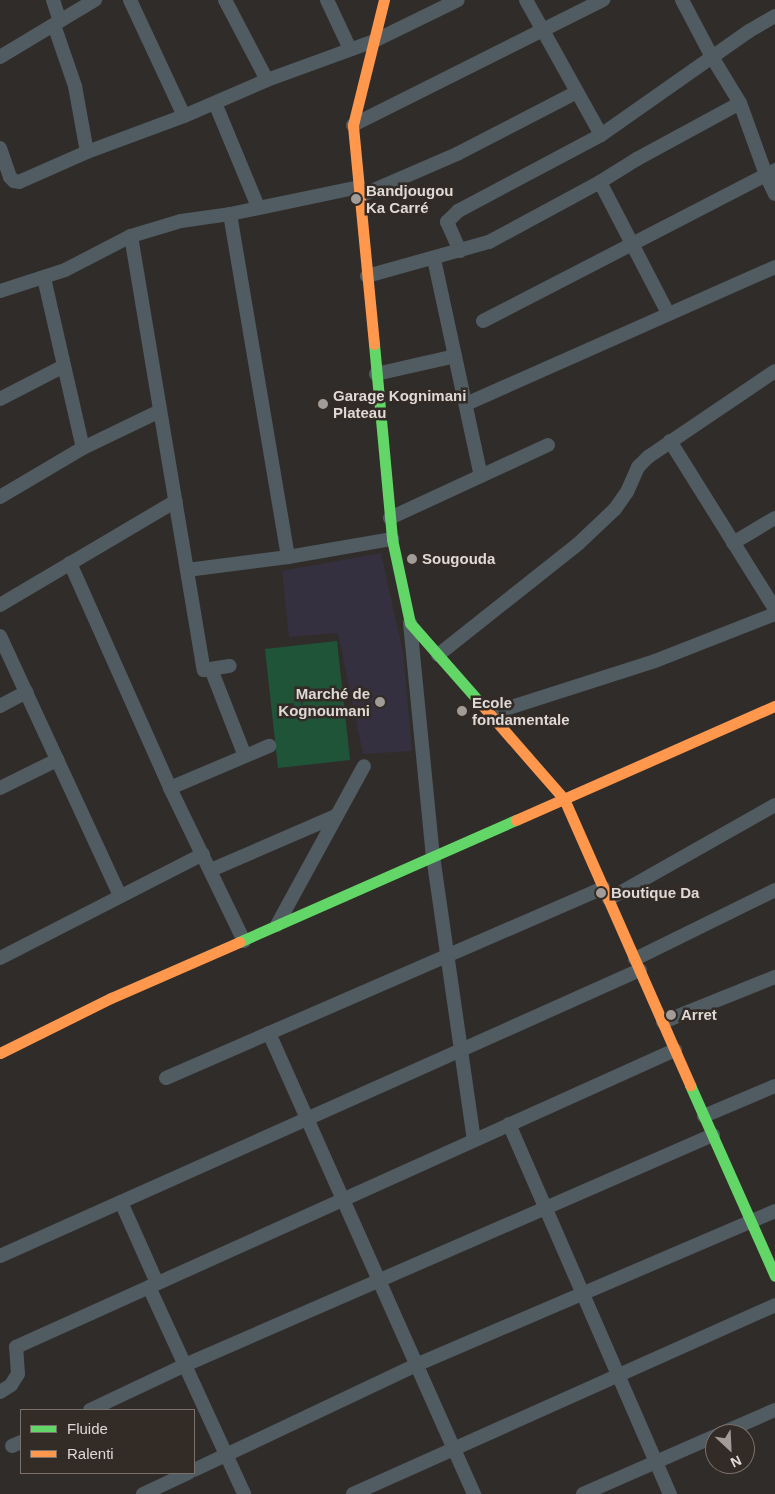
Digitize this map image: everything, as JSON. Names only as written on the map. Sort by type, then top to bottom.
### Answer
[{"type":"street","points":[[53,0],[57,23],[75,86],[87,152]]},
{"type":"street","points":[[0,57],[95,0]]},
{"type":"street","points":[[130,0],[184,116]]},
{"type":"street","points":[[225,0],[267,80]]},
{"type":"street","points":[[327,0],[350,49]]},
{"type":"street","points":[[384,0],[353,125],[392,539],[410,623],[433,856],[474,1140]]},
{"type":"street","points":[[0,148],[5,178],[19,182],[87,152],[184,116],[267,80],[374,40],[458,0]]},
{"type":"street","points":[[526,0],[601,135]]},
{"type":"street","points":[[353,125],[603,0]]},
{"type":"street","points":[[682,0],[740,103],[770,173],[775,194]]},
{"type":"street","points":[[460,251],[447,222],[448,218],[489,192],[601,135],[712,56],[775,16]]},
{"type":"street","points":[[0,291],[65,270],[131,236],[180,221],[359,191],[457,154],[577,92]]},
{"type":"street","points":[[216,103],[258,208]]},
{"type":"street","points":[[368,276],[489,242],[740,103]]},
{"type":"street","points":[[482,321],[632,246],[770,173]]},
{"type":"street","points":[[600,182],[668,313]]},
{"type":"street","points":[[230,214],[288,557]]},
{"type":"street","points":[[131,236],[204,670],[230,666]]},
{"type":"street","points":[[434,259],[481,476]]},
{"type":"street","points":[[466,404],[775,267]]},
{"type":"street","points":[[44,278],[83,448]]},
{"type":"street","points":[[376,374],[455,356]]},
{"type":"street","points":[[0,399],[64,366]]},
{"type":"street","points":[[438,655],[578,544],[615,509],[627,492],[638,467],[670,441],[775,372]]},
{"type":"street","points":[[0,497],[83,448],[160,411]]},
{"type":"street","points":[[670,441],[775,609]]},
{"type":"street","points":[[390,518],[548,445]]},
{"type":"street","points":[[0,605],[176,501]]},
{"type":"street","points":[[733,543],[775,518]]},
{"type":"street","points":[[187,570],[288,557],[392,539]]},
{"type":"street","points":[[70,563],[170,788],[244,941]]},
{"type":"street","points":[[490,714],[654,661],[775,614]]},
{"type":"street","points":[[410,623],[564,799],[775,1276]]},
{"type":"street","points":[[0,636],[120,896]]},
{"type":"street","points":[[211,669],[245,756]]},
{"type":"street","points":[[0,706],[26,692]]},
{"type":"street","points":[[0,1053],[111,998],[775,706]]},
{"type":"street","points":[[170,788],[269,746]]},
{"type":"street","points":[[0,788],[57,760]]},
{"type":"street","points":[[276,925],[364,766]]},
{"type":"street","points":[[166,1078],[448,956],[606,894],[775,805]]},
{"type":"street","points":[[211,870],[336,816]]},
{"type":"street","points":[[0,958],[203,854]]},
{"type":"street","points":[[0,1256],[461,1050],[638,964],[775,890]]},
{"type":"street","points":[[663,1022],[775,978]]},
{"type":"street","points":[[269,1033],[474,1494]]},
{"type":"street","points":[[0,1392],[11,1385],[18,1374],[16,1347],[675,1050]]},
{"type":"street","points":[[704,1116],[775,1086]]},
{"type":"street","points":[[509,1124],[670,1494]]},
{"type":"street","points":[[92,1409],[185,1366],[713,1135]]},
{"type":"street","points":[[121,1202],[185,1366],[244,1494]]},
{"type":"street","points":[[195,1470],[416,1364],[775,1211]]},
{"type":"street","points":[[353,1494],[775,1305]]},
{"type":"street","points":[[743,1424],[775,1410]]},
{"type":"street","points":[[583,1494],[705,1440]]},
{"type":"street","points":[[143,1494],[186,1474]]},
{"type":"shaded area","name":"Marché de Kognoumani","points":[[381,553],[403,652],[412,751],[363,754],[338,633],[289,637],[282,571]]},
{"type":"green space","points":[[337,641],[350,760],[278,768],[265,649]]},
{"type":"traffic: fast","points":[[374,344],[392,539],[410,623],[482,705]]},
{"type":"traffic: fast","points":[[239,942],[516,820]]},
{"type":"traffic: fast","points":[[690,1085],[775,1276]]},
{"type":"traffic: slow","points":[[374,344],[353,125],[384,0]]},
{"type":"traffic: slow","points":[[482,705],[564,799],[690,1085]]},
{"type":"traffic: slow","points":[[516,820],[775,706]]},
{"type":"traffic: slow","points":[[0,1053],[111,998],[239,942]]},
{"type":"place","name":"Bandjougou Ka Carré","points":[[356,199]]},
{"type":"place","name":"Garage Kognimani Plateau","points":[[323,404]]},
{"type":"place","name":"Sougouda","points":[[412,559]]},
{"type":"place","name":"Marché de Kognoumani","points":[[380,702]]},
{"type":"place","name":"Ecole fondamentale","points":[[462,711]]},
{"type":"place","name":"Boutique Da","points":[[601,893]]},
{"type":"place","name":"Arret","points":[[671,1015]]}]
